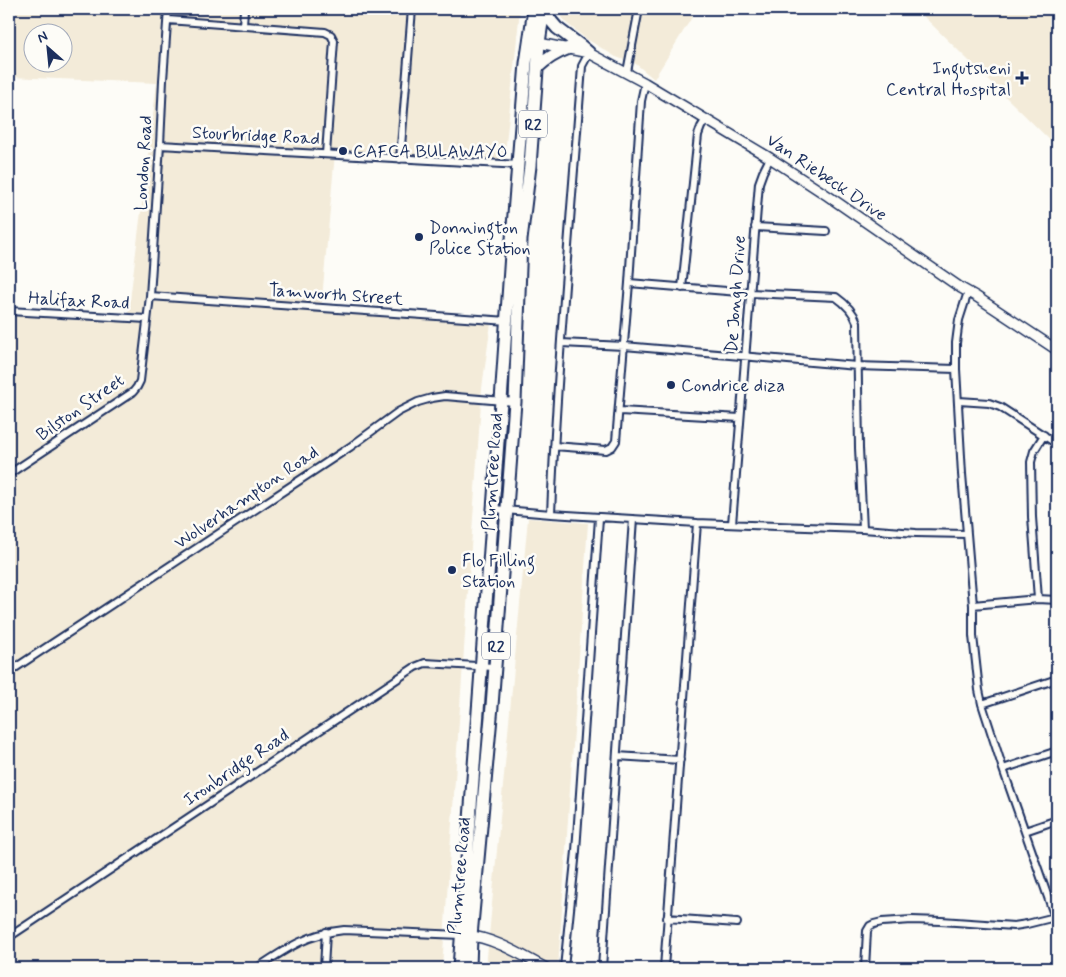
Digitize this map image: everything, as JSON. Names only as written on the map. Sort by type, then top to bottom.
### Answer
[{"type":"highway","name":"Plumtree Road","points":[[459,968],[466,935],[492,706],[515,402],[526,62],[534,9]]},
{"type":"highway","name":"Plumtree Road","points":[[470,968],[466,935],[481,666],[494,509],[506,321],[524,166],[538,67],[539,43],[545,9]]},
{"type":"highway","points":[[545,9],[557,28],[589,54]]},
{"type":"highway","points":[[526,62],[533,49],[539,43],[531,25]]},
{"type":"highway","points":[[538,67],[546,58],[569,48]]},
{"type":"street","name":"London Road","points":[[147,319],[168,9]]},
{"type":"street","points":[[243,26],[244,9]]},
{"type":"street","points":[[400,159],[412,9]]},
{"type":"street","points":[[627,72],[638,9]]},
{"type":"street","points":[[168,20],[324,32],[330,35],[334,42],[326,154]]},
{"type":"street","name":"Van Riebeck Drive","points":[[539,43],[569,48],[589,54],[646,82],[770,158],[961,288],[1057,350]]},
{"type":"street","points":[[550,514],[582,66],[589,54]]},
{"type":"street","points":[[554,446],[609,449],[616,441],[620,411],[641,101],[646,82]]},
{"type":"street","points":[[682,288],[698,135],[706,120]]},
{"type":"street","name":"Stourbridge Road","points":[[160,145],[524,166]]},
{"type":"street","name":"De Jongh Drive","points":[[732,524],[759,183],[770,158]]},
{"type":"street","points":[[755,227],[826,231]]},
{"type":"street","points":[[629,283],[836,298],[844,302],[857,322],[863,529]]},
{"type":"street","points":[[865,968],[867,931],[874,924],[912,920],[1014,926],[1056,920],[1003,769],[979,690],[972,636],[973,605],[959,434],[956,369],[956,343],[959,320],[968,292]]},
{"type":"street","name":"Tamworth Street","points":[[150,296],[519,323]]},
{"type":"street","name":"Halifax Road","points":[[9,311],[147,319]]},
{"type":"street","name":"Bilston Street","points":[[9,474],[133,392],[140,381],[147,319]]},
{"type":"street","points":[[561,343],[624,346],[857,366],[956,369]]},
{"type":"street","name":"Wolverhampton Road","points":[[9,672],[350,446],[398,412],[418,402],[446,396],[515,402]]},
{"type":"street","points":[[958,401],[994,404],[1057,444]]},
{"type":"street","points":[[620,411],[740,418]]},
{"type":"street","points":[[1038,599],[1032,517],[1031,462],[1034,451],[1044,435]]},
{"type":"street","points":[[494,509],[600,518],[967,534]]},
{"type":"street","points":[[564,968],[577,842],[600,518]]},
{"type":"street","points":[[602,968],[633,519]]},
{"type":"street","points":[[664,968],[697,523]]},
{"type":"street","points":[[973,605],[1038,599],[1057,600]]},
{"type":"street","name":"Ironbridge Road","points":[[9,937],[415,667],[425,664],[494,666]]},
{"type":"street","points":[[982,704],[1057,679]]},
{"type":"street","points":[[1003,769],[1057,750]]},
{"type":"street","points":[[617,756],[680,760]]},
{"type":"street","points":[[1025,831],[1057,820]]},
{"type":"street","points":[[667,918],[737,923]]},
{"type":"street","points":[[257,968],[309,937],[326,932],[344,930],[466,935],[504,946],[546,968]]},
{"type":"street","points":[[324,968],[326,932]]},
{"type":"shaded area","points":[[9,9],[520,9],[504,163],[335,153],[321,310],[491,323],[482,388],[442,968],[9,968],[9,307],[128,316],[157,83],[9,77]]},
{"type":"shaded area","points":[[557,9],[697,9],[654,79],[636,64],[616,57],[585,38],[565,22]]},
{"type":"shaded area","name":"Ingutsheni Central Hospital","points":[[916,9],[1057,9],[1057,147]]},
{"type":"shaded area","points":[[528,518],[588,523],[558,968],[486,968]]},
{"type":"place","name":"Ingutsheni Central Hospital","points":[[1022,78]]},
{"type":"place","name":"CAFCA BULAWAYO","points":[[343,151]]},
{"type":"place","name":"Donnington Police Station","points":[[419,237]]},
{"type":"place","name":"Condrice diza","points":[[671,385]]},
{"type":"place","name":"Flo Filling Station","points":[[452,570]]}]
